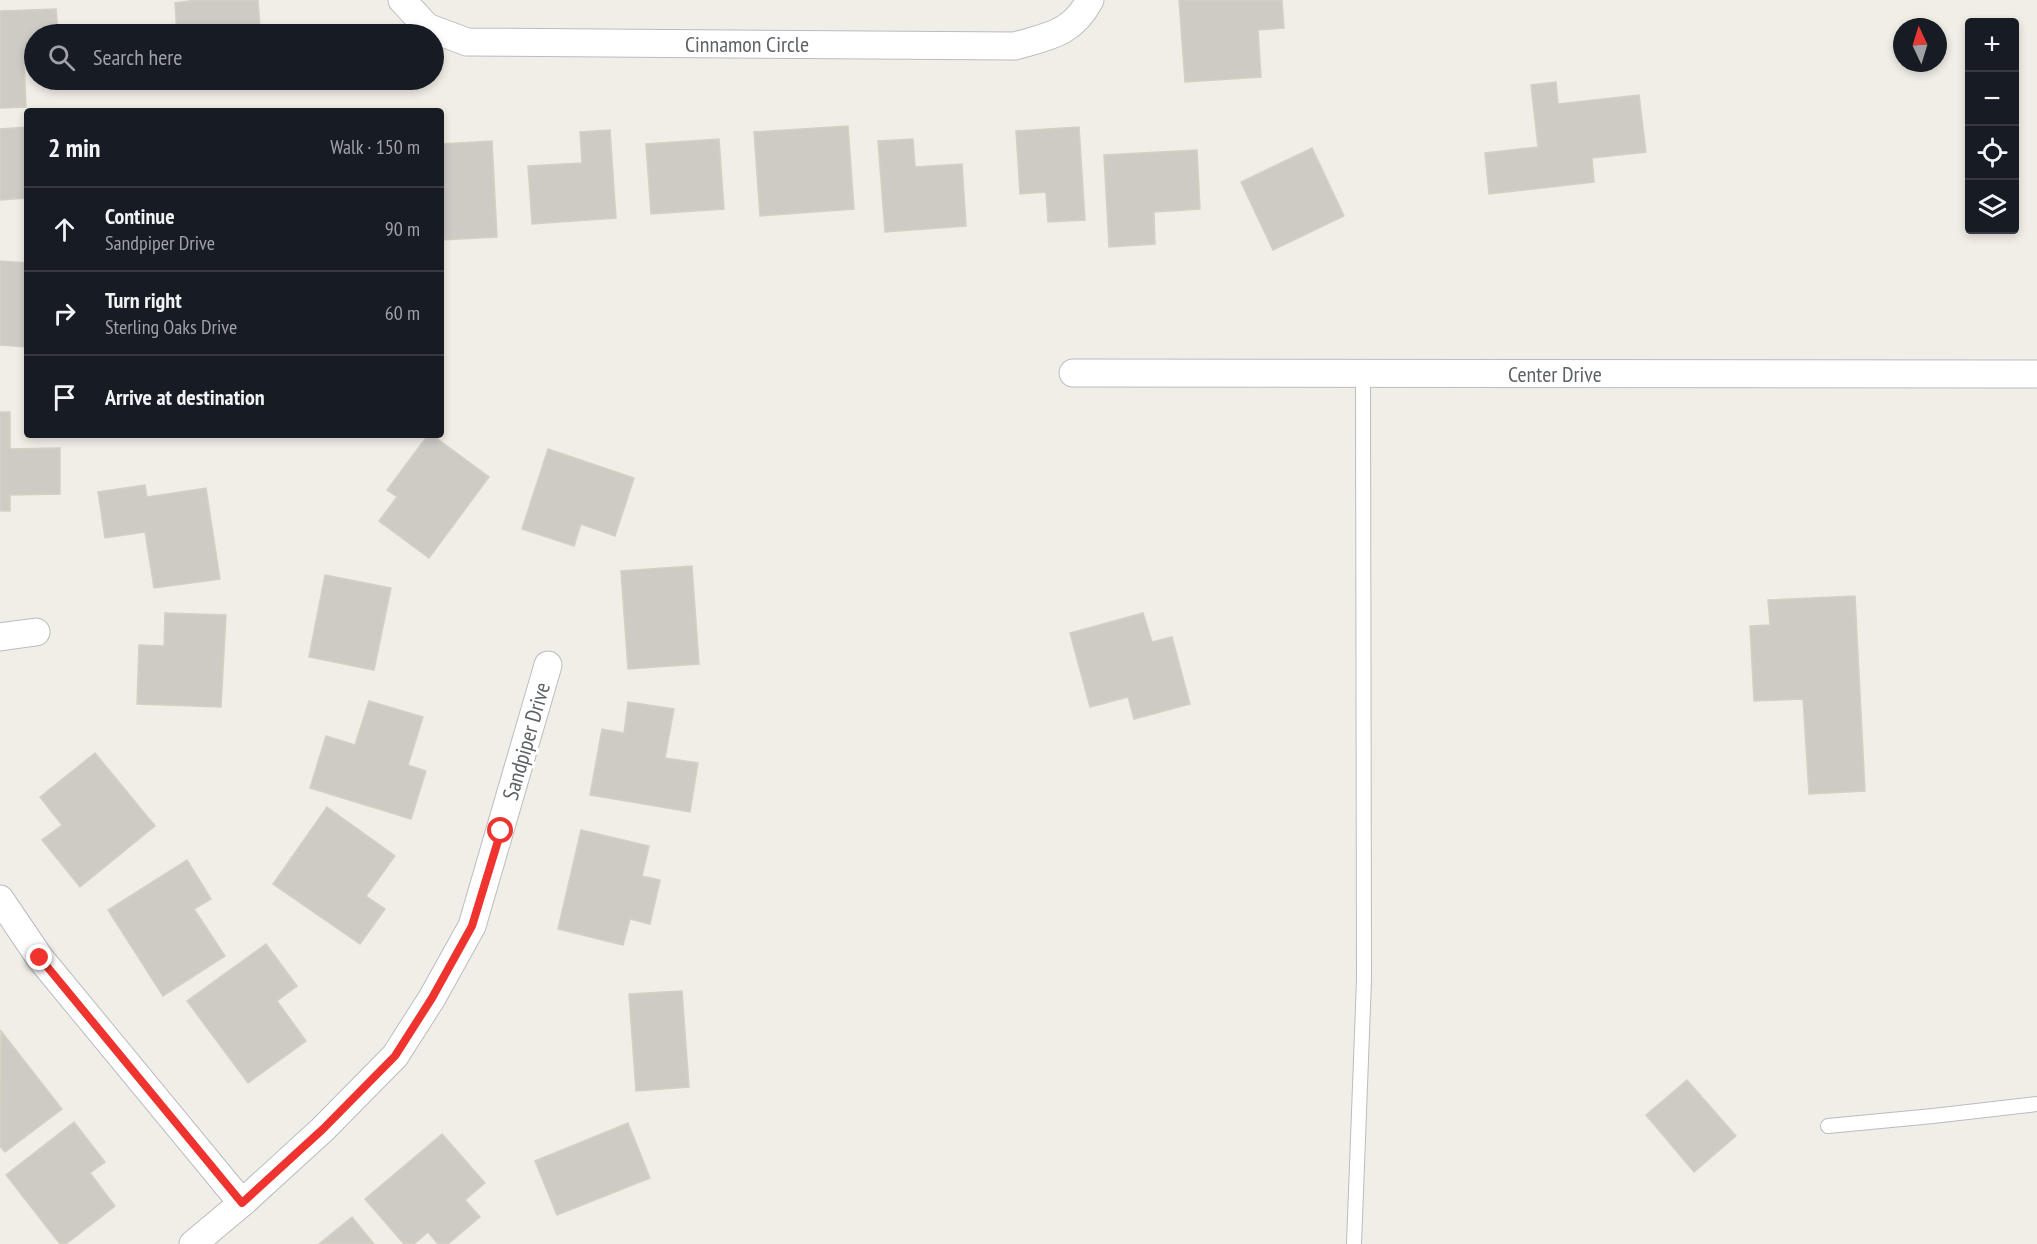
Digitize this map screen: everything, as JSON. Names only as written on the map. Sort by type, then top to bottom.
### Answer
[{"type":"street","name":"Cinnamon Circle","points":[[402,0],[424,24]]},
{"type":"street","name":"Cinnamon Circle","points":[[444,33],[467,42],[1015,46],[1060,33],[1084,11],[1090,0]]},
{"type":"street","name":"Center Drive","points":[[1072,373],[2037,374]]},
{"type":"street","points":[[0,637],[36,632]]},
{"type":"street","name":"Sandpiper Drive","points":[[193,1244],[323,1129],[395,1056],[438,988],[472,926],[548,665]]},
{"type":"street","points":[[0,899],[40,958],[242,1203]]},
{"type":"lane","points":[[1354,1244],[1364,980],[1363,373]]},
{"type":"lane","points":[[1828,1126],[2037,1104]]},
{"type":"building","points":[[196,0],[258,0],[260,24],[176,24],[175,3]]},
{"type":"building","points":[[1179,0],[1282,0],[1284,28],[1258,30],[1261,77],[1185,82]]},
{"type":"building","points":[[56,9],[57,24],[24,24],[26,107],[0,108],[0,11]]},
{"type":"building","points":[[1556,82],[1558,104],[1639,95],[1646,152],[1592,158],[1594,182],[1489,194],[1485,153],[1538,147],[1531,85]]},
{"type":"building","points":[[848,126],[854,209],[760,216],[754,132]]},
{"type":"building","points":[[24,127],[24,198],[0,200],[0,129]]},
{"type":"building","points":[[1079,127],[1085,220],[1048,222],[1046,192],[1020,194],[1016,131]]},
{"type":"building","points":[[610,130],[616,218],[532,224],[528,166],[582,163],[580,132]]},
{"type":"building","points":[[719,139],[724,209],[651,214],[646,144]]},
{"type":"building","points":[[913,139],[915,167],[962,164],[966,226],[885,232],[878,141]]},
{"type":"building","points":[[492,141],[497,237],[444,240],[444,144]]},
{"type":"building","points":[[1312,148],[1344,216],[1273,250],[1241,182]]},
{"type":"building","points":[[1197,150],[1200,209],[1154,212],[1155,244],[1109,247],[1104,155]]},
{"type":"building","points":[[0,261],[24,263],[24,347],[0,345]]},
{"type":"building","points":[[0,412],[10,412],[10,449],[60,448],[60,494],[10,495],[10,511],[0,511]]},
{"type":"building","points":[[426,438],[436,438],[489,477],[429,558],[379,521],[397,497],[387,490]]},
{"type":"building","points":[[548,449],[634,478],[615,536],[581,524],[574,546],[522,529]]},
{"type":"building","points":[[145,485],[147,497],[206,488],[220,579],[154,588],[145,532],[105,538],[98,492]]},
{"type":"building","points":[[692,566],[699,664],[628,669],[621,571]]},
{"type":"building","points":[[325,575],[391,588],[374,670],[309,657]]},
{"type":"building","points":[[1855,596],[1865,791],[1809,794],[1803,699],[1754,701],[1750,626],[1770,625],[1768,600]]},
{"type":"building","points":[[165,613],[226,615],[221,707],[137,704],[139,645],[164,646]]},
{"type":"building","points":[[1143,613],[1152,642],[1172,637],[1190,704],[1134,719],[1128,697],[1090,707],[1070,633]]},
{"type":"building","points":[[369,701],[423,717],[408,765],[426,771],[411,819],[310,788],[326,736],[355,745]]},
{"type":"building","points":[[628,702],[674,709],[665,758],[698,763],[690,812],[590,795],[602,729],[624,733]]},
{"type":"building","points":[[95,753],[155,826],[80,887],[42,840],[62,825],[40,797]]},
{"type":"building","points":[[327,807],[395,856],[366,896],[385,909],[360,944],[273,884]]},
{"type":"building","points":[[581,830],[649,846],[642,876],[660,880],[650,924],[630,919],[623,945],[558,929]]},
{"type":"building","points":[[187,860],[211,899],[194,909],[225,956],[163,996],[108,910]]},
{"type":"building","points":[[266,944],[297,986],[277,1001],[306,1041],[248,1083],[187,1001]]},
{"type":"building","points":[[682,991],[689,1087],[636,1091],[629,994]]},
{"type":"building","points":[[1,1031],[62,1109],[5,1152],[0,1146]]},
{"type":"building","points":[[1687,1080],[1736,1136],[1694,1172],[1646,1115]]},
{"type":"building","points":[[74,1122],[105,1162],[90,1173],[115,1206],[66,1244],[60,1244],[6,1175]]},
{"type":"building","points":[[628,1123],[650,1178],[557,1215],[535,1161]]},
{"type":"building","points":[[442,1134],[485,1183],[465,1200],[480,1217],[448,1244],[438,1244],[428,1232],[414,1244],[404,1244],[365,1199]]},
{"type":"building","points":[[352,1217],[374,1244],[319,1244]]},
{"type":"route","points":[[40,958],[242,1203],[323,1129],[395,1056],[432,998],[472,926],[501,831]]}]
